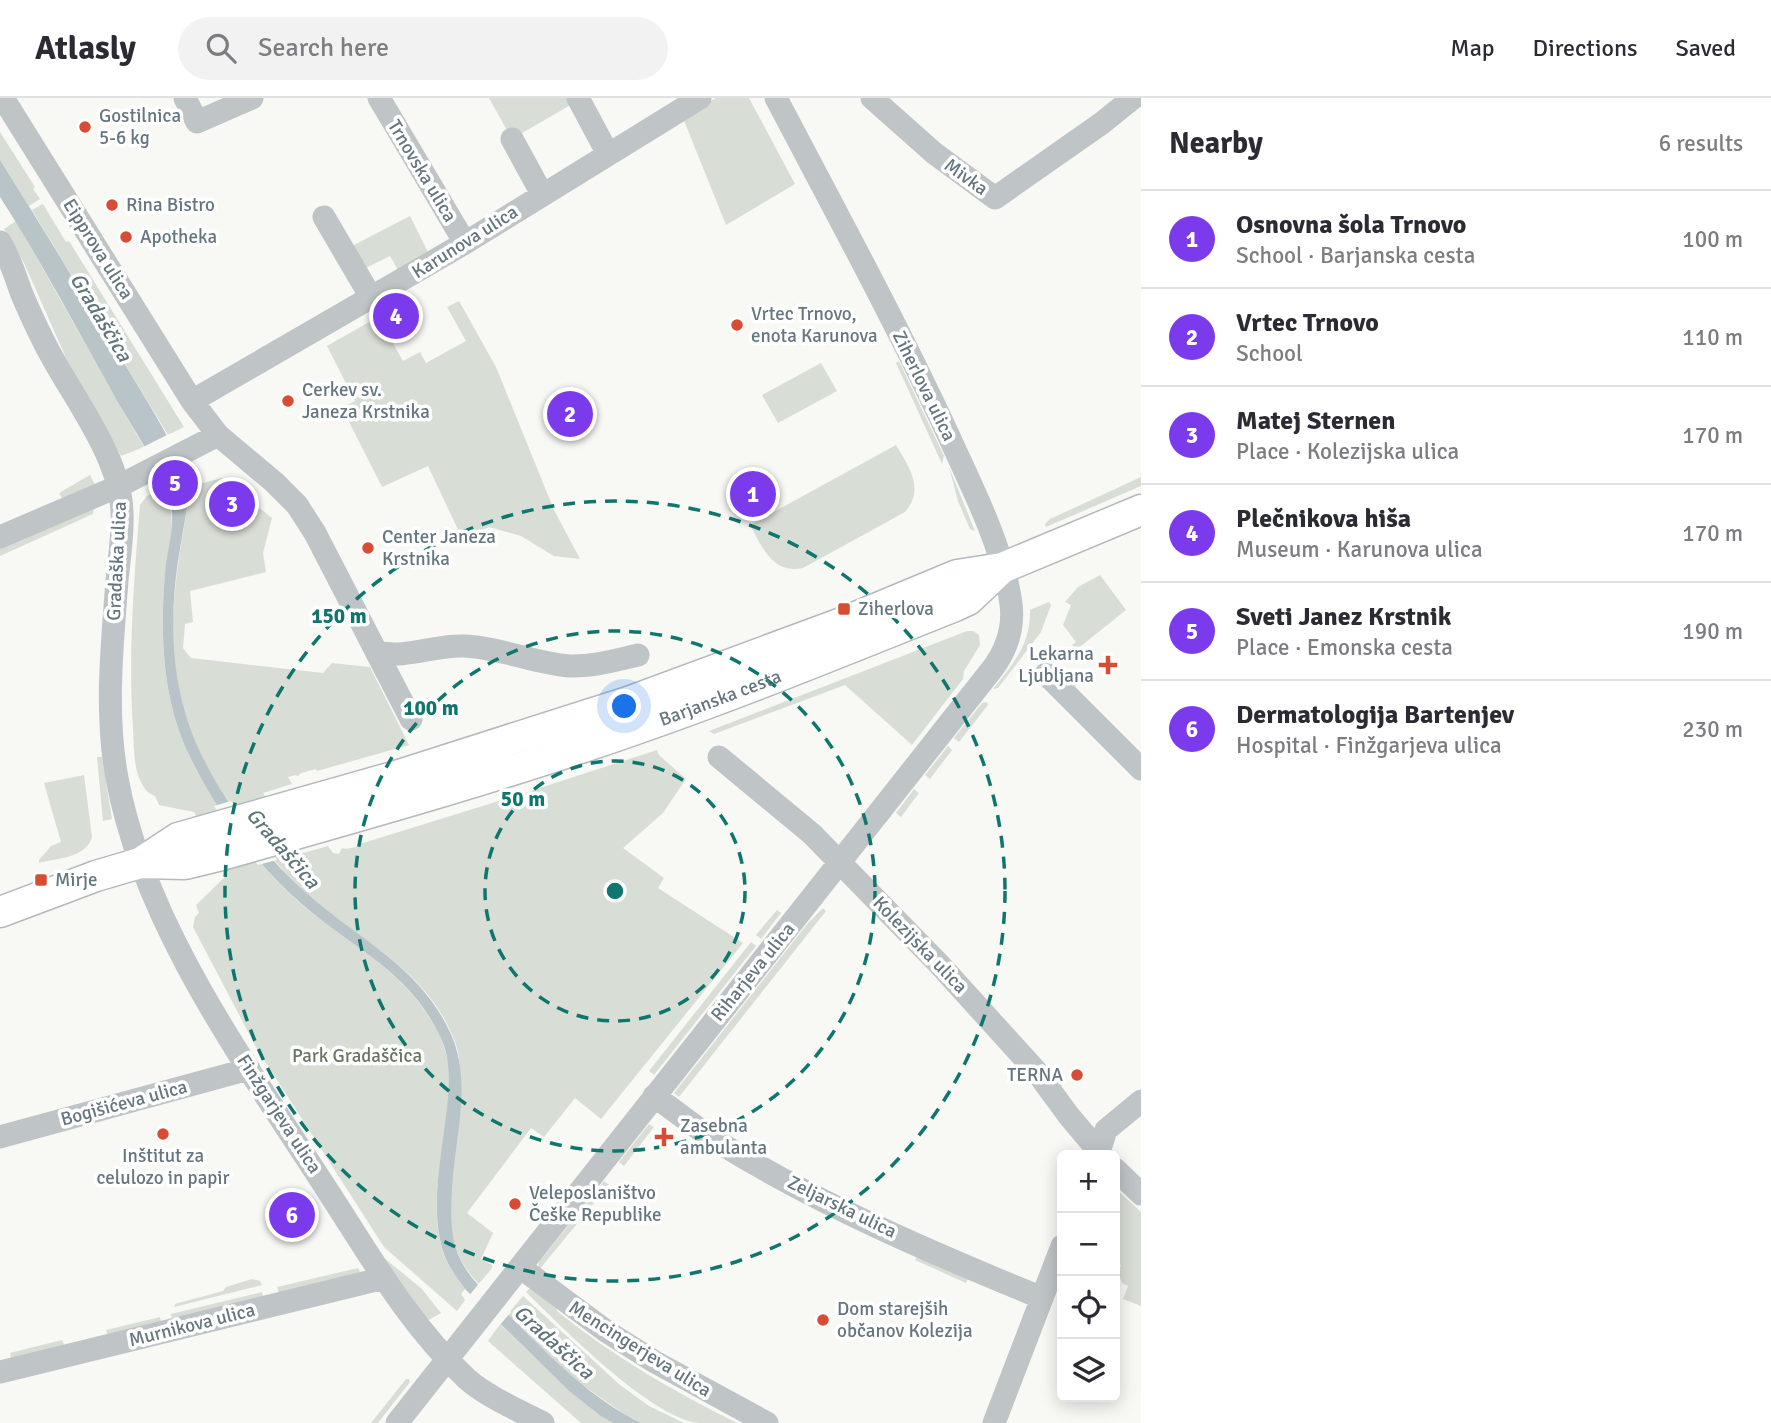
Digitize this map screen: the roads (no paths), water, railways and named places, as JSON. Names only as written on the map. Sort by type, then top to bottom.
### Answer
[{"type":"main road","name":"Barjanska cesta","points":[[0,912],[96,876],[140,863],[178,838],[211,843],[310,815],[534,763],[638,729],[763,683],[968,600],[1002,568],[1141,510]]},
{"type":"street","name":"Eipprova ulica","points":[[3,98],[192,401]]},
{"type":"street","points":[[185,98],[197,122],[253,98]]},
{"type":"street","name":"Trnovska ulica","points":[[379,98],[466,243]]},
{"type":"street","points":[[578,98],[608,154]]},
{"type":"street","name":"Karunova ulica","points":[[192,401],[466,243],[700,98]]},
{"type":"street","name":"Ziherlova ulica","points":[[776,98],[939,414],[993,537],[1002,568]]},
{"type":"street","name":"Mivka","points":[[872,98],[934,153],[995,198],[1133,98]]},
{"type":"street","points":[[512,139],[542,194]]},
{"type":"street","points":[[324,217],[372,299]]},
{"type":"street","name":"Gradaška ulica","points":[[0,242],[12,263],[21,292],[45,344],[111,463],[128,481],[122,516],[112,649],[112,737],[124,811],[140,863]]},
{"type":"street","points":[[192,401],[218,435],[274,482],[296,505],[315,533],[411,719]]},
{"type":"street","points":[[0,537],[128,481],[218,435]]},
{"type":"street","name":"Riharjeva ulica","points":[[397,1423],[1001,658],[1009,640],[1012,621],[1012,605],[1002,568]]},
{"type":"street","points":[[377,652],[409,655],[459,645],[568,666],[588,665],[638,654]]},
{"type":"street","points":[[1046,674],[1141,769]]},
{"type":"street","name":"Kolezijska ulica","points":[[719,757],[812,834],[994,1022],[1036,1070],[1098,1150]]},
{"type":"street","name":"Finžgarjeva ulica","points":[[140,863],[182,953],[248,1069],[384,1278],[448,1360],[471,1382],[543,1423]]},
{"type":"street","name":"Bogišićeva ulica","points":[[0,1137],[248,1069]]},
{"type":"street","name":"Zeljarska ulica","points":[[654,1096],[713,1139],[791,1183],[952,1260],[1042,1298]]},
{"type":"street","points":[[1105,1150],[1106,1130],[1141,1101]]},
{"type":"street","name":"Kolezijska ulica","points":[[1120,1174],[1141,1194]]},
{"type":"street","points":[[994,1423],[1057,1259]]},
{"type":"street","name":"Mencingerjeva ulica","points":[[514,1274],[655,1362],[767,1423]]},
{"type":"street","name":"Murnikova ulica","points":[[0,1372],[384,1278]]},
{"type":"place","name":"Gostilnica 5-6 kg","points":[[85,127]]},
{"type":"place","name":"Rina Bistro","points":[[112,205]]},
{"type":"place","name":"Apotheka","points":[[126,237]]},
{"type":"place","name":"Plečnikova hiša","points":[[396,316]]},
{"type":"place","name":"Vrtec Trnovo, enota Karunova","points":[[737,325]]},
{"type":"place","name":"Cerkev sv. Janeza Krstnika","points":[[288,401]]},
{"type":"place","name":"Vrtec Trnovo","points":[[570,414]]},
{"type":"place","name":"Sveti Janez Krstnik","points":[[175,483]]},
{"type":"place","name":"Osnovna šola Trnovo","points":[[753,494]]},
{"type":"place","name":"Matej Sternen","points":[[232,504]]},
{"type":"place","name":"Center Janeza Krstnika","points":[[368,548]]},
{"type":"place","name":"Ziherlova","points":[[844,609]]},
{"type":"place","name":"Lekarna Ljubljana","points":[[1108,665]]},
{"type":"place","name":"Mirje","points":[[41,880]]},
{"type":"place","name":"TERNA","points":[[1077,1075]]},
{"type":"place","name":"Inštitut za celulozo in papir","points":[[163,1134]]},
{"type":"place","name":"Zasebna ambulanta","points":[[664,1137]]},
{"type":"place","name":"Veleposlaništvo Češke Republike","points":[[515,1204]]},
{"type":"place","name":"Dermatologija Bartenjev","points":[[292,1215]]},
{"type":"place","name":"Dom starejših občanov Kolezija","points":[[823,1320]]},
{"type":"water label","name":"Gradaščica","points":[[101,317]]},
{"type":"water label","name":"Gradaščica","points":[[283,848]]},
{"type":"water label","name":"Gradaščica","points":[[554,1342]]},
{"type":"park label","name":"Park Gradaščica","points":[[357,1056]]}]
